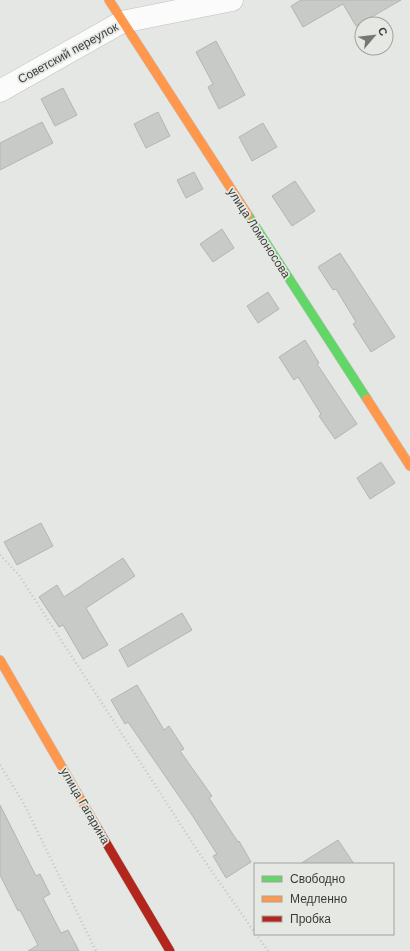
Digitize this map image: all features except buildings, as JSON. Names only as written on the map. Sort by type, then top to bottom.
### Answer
[{"type":"street","name":"улица Ломоносова","points":[[108,0],[410,466]]},
{"type":"street","name":"Советский переулок","points":[[0,91],[122,22],[232,0]]},
{"type":"street","name":"улица Гагарина","points":[[0,660],[170,951]]},
{"type":"path","points":[[0,555],[19,575],[199,853],[254,932]]},
{"type":"path","points":[[0,765],[24,804],[96,951]]},
{"type":"path","points":[[256,935],[268,951]]},
{"type":"traffic: fast","points":[[248,215],[367,399]]},
{"type":"traffic: slow","points":[[109,0],[248,215]]},
{"type":"traffic: slow","points":[[367,399],[410,466]]},
{"type":"traffic: slow","points":[[0,660],[98,829]]},
{"type":"traffic: jam","points":[[98,829],[170,951]]}]
